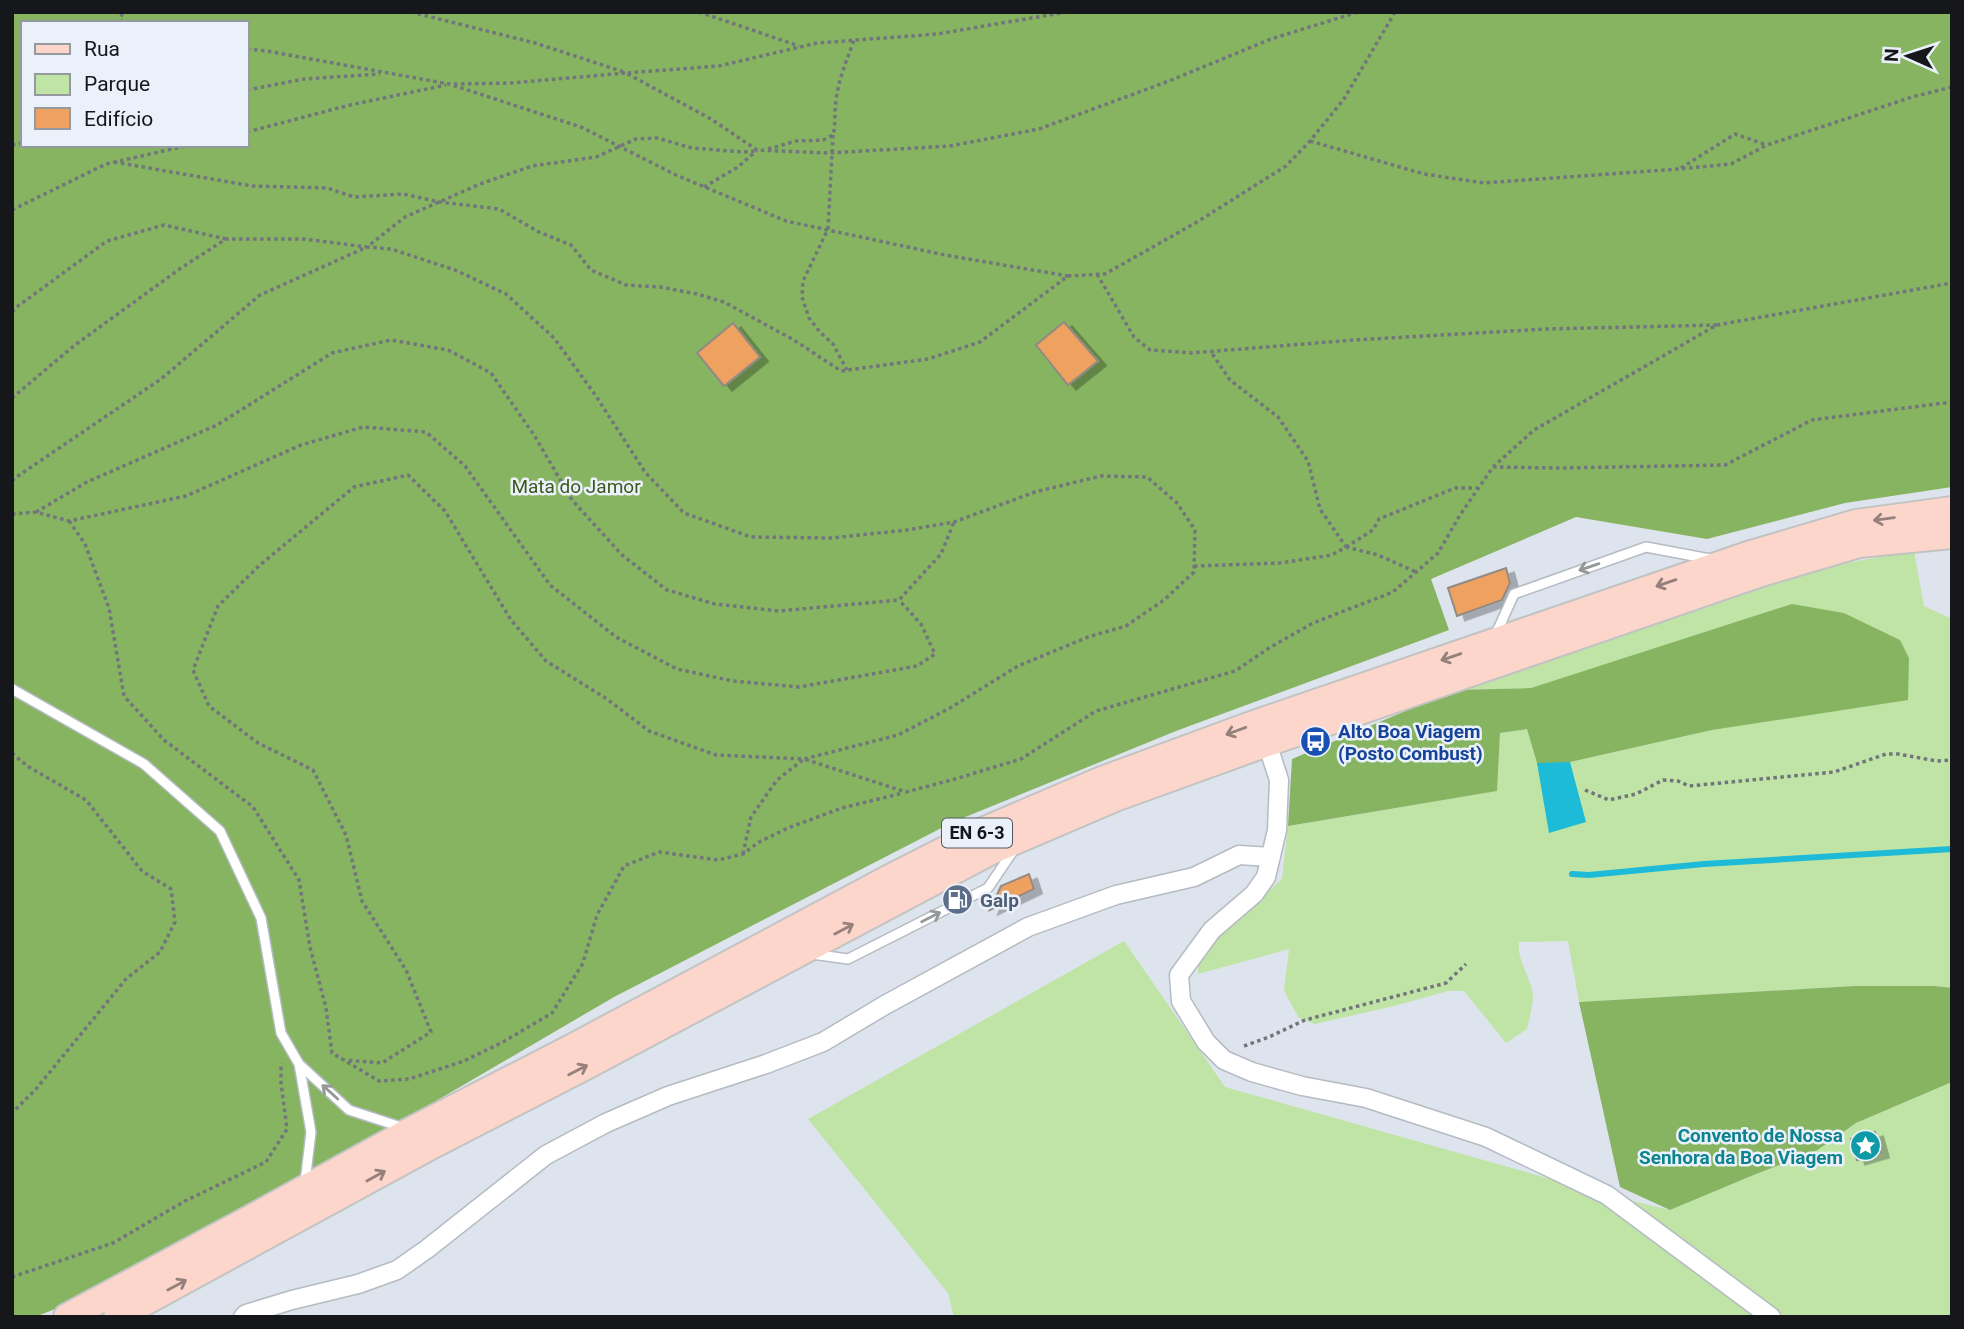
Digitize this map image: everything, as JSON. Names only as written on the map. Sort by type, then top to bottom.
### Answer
[{"type":"main road","name":"EN 6-3","points":[[68,1317],[412,1130],[978,833],[1102,780],[1254,724],[1726,562],[1856,523],[1952,510]]},
{"type":"main road","name":"EN 6-3","points":[[117,1317],[425,1149],[991,851],[1115,799],[1267,743],[1761,573],[1859,544],[1952,534]]},
{"type":"street","points":[[1267,743],[1279,780],[1277,830],[1266,877],[1254,894],[1212,930],[1179,975],[1181,1000],[1206,1042],[1224,1060],[1252,1072],[1302,1086],[1366,1098],[1486,1137],[1607,1195],[1772,1317]]},
{"type":"street","points":[[243,1317],[397,1270],[546,1155],[606,1123],[668,1096],[823,1042],[884,1005],[1028,928],[1116,895],[1194,877],[1240,855],[1271,857]]},
{"type":"lane","points":[[1492,643],[1514,594],[1646,547],[1726,562]]},
{"type":"lane","points":[[12,689],[144,764],[220,831],[261,918],[281,1033],[299,1064],[349,1110],[412,1130]]},
{"type":"lane","points":[[299,1064],[311,1132],[305,1189]]},
{"type":"path","points":[[411,12],[535,43],[626,73],[711,119],[757,150]]},
{"type":"path","points":[[699,12],[801,46]]},
{"type":"path","points":[[248,132],[350,105],[449,84],[511,83],[719,66],[817,43],[937,34],[1067,12]]},
{"type":"path","points":[[12,481],[161,379],[260,295],[367,247],[405,217],[480,184],[532,166],[596,157],[636,139],[657,138],[692,148],[743,152],[757,150],[832,153],[950,146],[1039,129],[1271,39],[1358,12]]},
{"type":"path","points":[[248,49],[449,84],[581,127],[676,175],[786,220],[945,255],[1068,276],[1105,274],[1286,166],[1344,99],[1395,12]]},
{"type":"path","points":[[847,370],[833,344],[810,318],[802,297],[803,281],[828,229],[832,135],[836,125],[835,104],[853,40]]},
{"type":"path","points":[[248,90],[304,79],[387,73]]},
{"type":"path","points":[[1310,141],[1424,174],[1484,183],[1679,169],[1731,164],[1767,145],[1912,97],[1952,87]]},
{"type":"path","points":[[1679,169],[1735,134],[1767,145]]},
{"type":"path","points":[[764,151],[796,141],[823,140],[832,135]]},
{"type":"path","points":[[12,210],[106,164],[181,147]]},
{"type":"path","points":[[704,187],[738,167],[757,150]]},
{"type":"path","points":[[114,162],[252,186],[327,188],[354,197],[403,194],[440,202],[499,209],[539,232],[572,245],[591,270],[626,285],[660,287],[724,302],[794,340],[841,371],[928,359],[980,342],[1068,276]]},
{"type":"path","points":[[12,312],[107,241],[164,225],[226,239],[304,240],[391,249],[455,270],[506,294],[554,338],[596,396],[645,472],[684,513],[751,537],[831,538],[954,522],[1034,492],[1101,476],[1147,477],[1177,503],[1195,530],[1194,572],[1164,600],[1126,625],[1088,637],[1018,666],[950,708],[898,735],[804,759],[716,755],[649,731],[607,699],[546,661],[511,620],[445,511],[408,475],[354,487],[261,565],[218,606],[193,670],[209,706],[258,743],[313,770],[346,835],[362,901],[406,970],[431,1032],[382,1062],[345,1060]]},
{"type":"path","points":[[12,398],[75,345],[181,268],[226,239]]},
{"type":"path","points":[[1097,274],[1134,337],[1150,350],[1191,353],[1546,329],[1717,326],[1952,283]]},
{"type":"path","points":[[69,521],[85,544],[109,608],[124,696],[164,740],[253,807],[299,880],[310,947],[326,1008],[332,1053],[379,1081],[409,1079],[464,1060],[503,1042],[552,1013],[583,963],[597,915],[624,866],[659,852],[718,860],[743,854],[759,842],[788,828],[842,808],[1020,759],[1096,711],[1235,671],[1313,623],[1394,592],[1438,553],[1493,467],[1535,430],[1717,326]]},
{"type":"path","points":[[36,512],[87,482],[217,425],[332,352],[391,340],[448,350],[491,373],[534,435],[572,500],[622,555],[667,590],[715,604],[779,611],[898,600],[941,554],[954,522]]},
{"type":"path","points":[[1210,351],[1230,380],[1278,417],[1308,461],[1320,509],[1346,547],[1378,555],[1416,572]]},
{"type":"path","points":[[1493,467],[1725,465],[1812,420],[1952,402]]},
{"type":"path","points":[[12,514],[36,512],[69,521],[186,496],[301,445],[363,427],[425,432],[465,466],[550,584],[616,637],[677,668],[733,681],[799,687],[917,666],[935,653],[921,624],[898,600]]},
{"type":"path","points":[[1194,566],[1280,563],[1332,555],[1373,530],[1379,519],[1455,488],[1478,488]]},
{"type":"path","points":[[12,753],[27,766],[86,800],[142,871],[171,888],[175,922],[160,952],[126,979],[36,1089],[12,1113]]},
{"type":"path","points":[[1585,790],[1609,800],[1636,794],[1662,780],[1678,781],[1689,786],[1834,772],[1886,754],[1937,761],[1952,760]]},
{"type":"path","points":[[804,759],[906,792]]},
{"type":"path","points":[[743,854],[751,817],[777,780],[804,759]]},
{"type":"path","points":[[1224,1060],[1228,1051],[1269,1037],[1306,1020],[1446,983],[1466,964]]},
{"type":"path","points":[[12,1277],[113,1243],[185,1200],[266,1162],[287,1129],[281,1083],[281,1033]]},
{"type":"green space","name":"Mata do Jamor","points":[[12,12],[1952,12],[1952,487],[1845,503],[1707,539],[1576,517],[1431,579],[1449,630],[1176,731],[953,822],[614,997],[424,1108],[60,1307],[35,1317],[12,1317]]},
{"type":"green space","points":[[1914,551],[1924,606],[1952,619],[1952,988],[1854,986],[1579,1002],[1568,941],[1519,942],[1520,956],[1532,989],[1532,1004],[1527,1029],[1506,1043],[1464,991],[1448,991],[1315,1024],[1299,1018],[1284,991],[1289,949],[1198,974],[1199,954],[1282,879],[1288,826],[1496,791],[1500,733],[1527,729],[1539,766],[1570,762],[1712,730],[1900,640],[1844,613],[1792,605],[1531,688],[1455,690],[1824,567]]},
{"type":"green space","points":[[1792,604],[1844,613],[1900,640],[1909,658],[1908,700],[1712,730],[1570,762],[1538,766],[1527,729],[1500,733],[1497,791],[1288,826],[1292,759],[1455,690],[1531,688]]},
{"type":"green space","points":[[1124,941],[1225,1087],[1607,1195],[1670,1210],[1816,1151],[1856,1123],[1952,1082],[1952,1317],[954,1317],[948,1293],[808,1119]]},
{"type":"green space","points":[[1854,986],[1952,988],[1952,1082],[1856,1123],[1816,1151],[1670,1210],[1620,1187],[1579,1002]]},
{"type":"water","points":[[1570,762],[1586,822],[1549,833],[1537,763]]},
{"type":"building","points":[[1064,322],[1098,361],[1068,385],[1036,345]]},
{"type":"building","points":[[733,323],[760,357],[724,386],[697,353]]},
{"type":"building","points":[[1506,568],[1510,583],[1502,600],[1457,616],[1448,588]]},
{"type":"building","points":[[1029,874],[1034,889],[990,910],[1001,886]]},
{"type":"building","points":[[1875,1132],[1881,1153],[1857,1160],[1851,1139]]},
{"type":"waterway","points":[[1572,874],[1589,875],[1704,864],[1952,849]]},
{"type":"place","name":"Alto Boa Viagem (Posto Combust)","points":[[1315,742]]},
{"type":"place","name":"Galp","points":[[957,900]]},
{"type":"place","name":"Convento de Nossa Senhora da Boa Viagem","points":[[1866,1146]]}]
